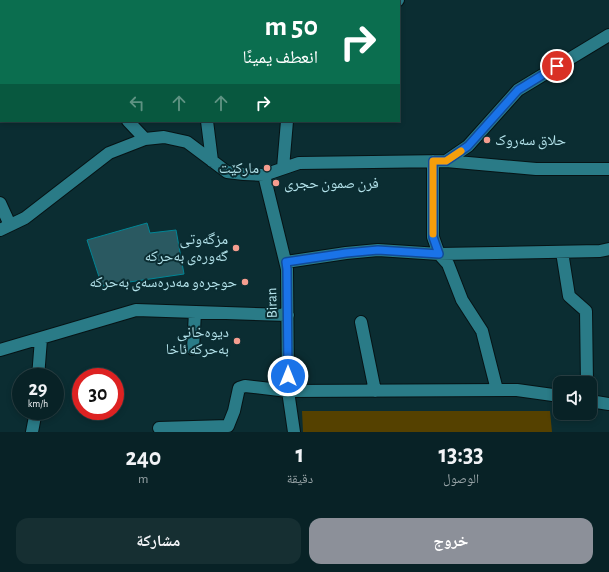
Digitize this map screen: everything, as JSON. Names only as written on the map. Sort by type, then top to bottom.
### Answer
[{"type":"street","points":[[446,161],[468,146],[518,90],[609,35]]},
{"type":"street","points":[[129,122],[145,139]]},
{"type":"street","points":[[207,122],[212,161]]},
{"type":"street","points":[[283,168],[288,122]]},
{"type":"street","points":[[0,204],[5,228],[25,218],[109,153],[145,139],[164,137],[187,142],[227,172],[264,175],[299,163],[446,161],[536,169],[609,168]]},
{"type":"street","points":[[433,161],[433,237],[439,254],[448,264],[462,300],[482,331],[497,390]]},
{"type":"street","name":"Biran","points":[[264,175],[286,262],[288,391],[294,432]]},
{"type":"street","points":[[286,262],[378,250],[439,254],[600,252],[609,249]]},
{"type":"street","points":[[562,252],[569,296],[586,311],[587,376]]},
{"type":"street","points":[[0,350],[136,310],[288,315]]},
{"type":"street","points":[[193,349],[195,312]]},
{"type":"street","points":[[360,322],[375,391]]},
{"type":"street","points":[[38,368],[40,339]]},
{"type":"street","points":[[159,428],[228,429],[239,388],[245,386],[288,391],[517,390],[553,395]]},
{"type":"street","points":[[597,402],[609,404]]},
{"type":"street","points":[[32,432],[34,420]]},
{"type":"shaded area","points":[[302,411],[550,411],[552,432],[303,432]]},
{"type":"building","points":[[147,223],[150,233],[176,230],[184,274],[102,286],[87,240]]},
{"type":"slow traffic","points":[[433,234],[433,161],[446,161],[461,151]]},
{"type":"place","name":"حلاق سەروک","points":[[487,140]]},
{"type":"place","name":"مارکێت","points":[[267,168]]},
{"type":"place","name":"فرن صمون حجری","points":[[276,183]]},
{"type":"place","name":"مزگەوتی گەورەی بەحرکە","points":[[236,248]]},
{"type":"place","name":"حوجره‌و مه‌دره‌سه‌ی به‌حرکه","points":[[245,282]]},
{"type":"place","name":"دیوەخانی بەحرکە ئاخا","points":[[237,341]]},
{"type":"route","points":[[288,376],[286,262],[378,250],[439,254],[433,237],[433,161],[446,161],[468,146],[518,90],[557,66]]}]
